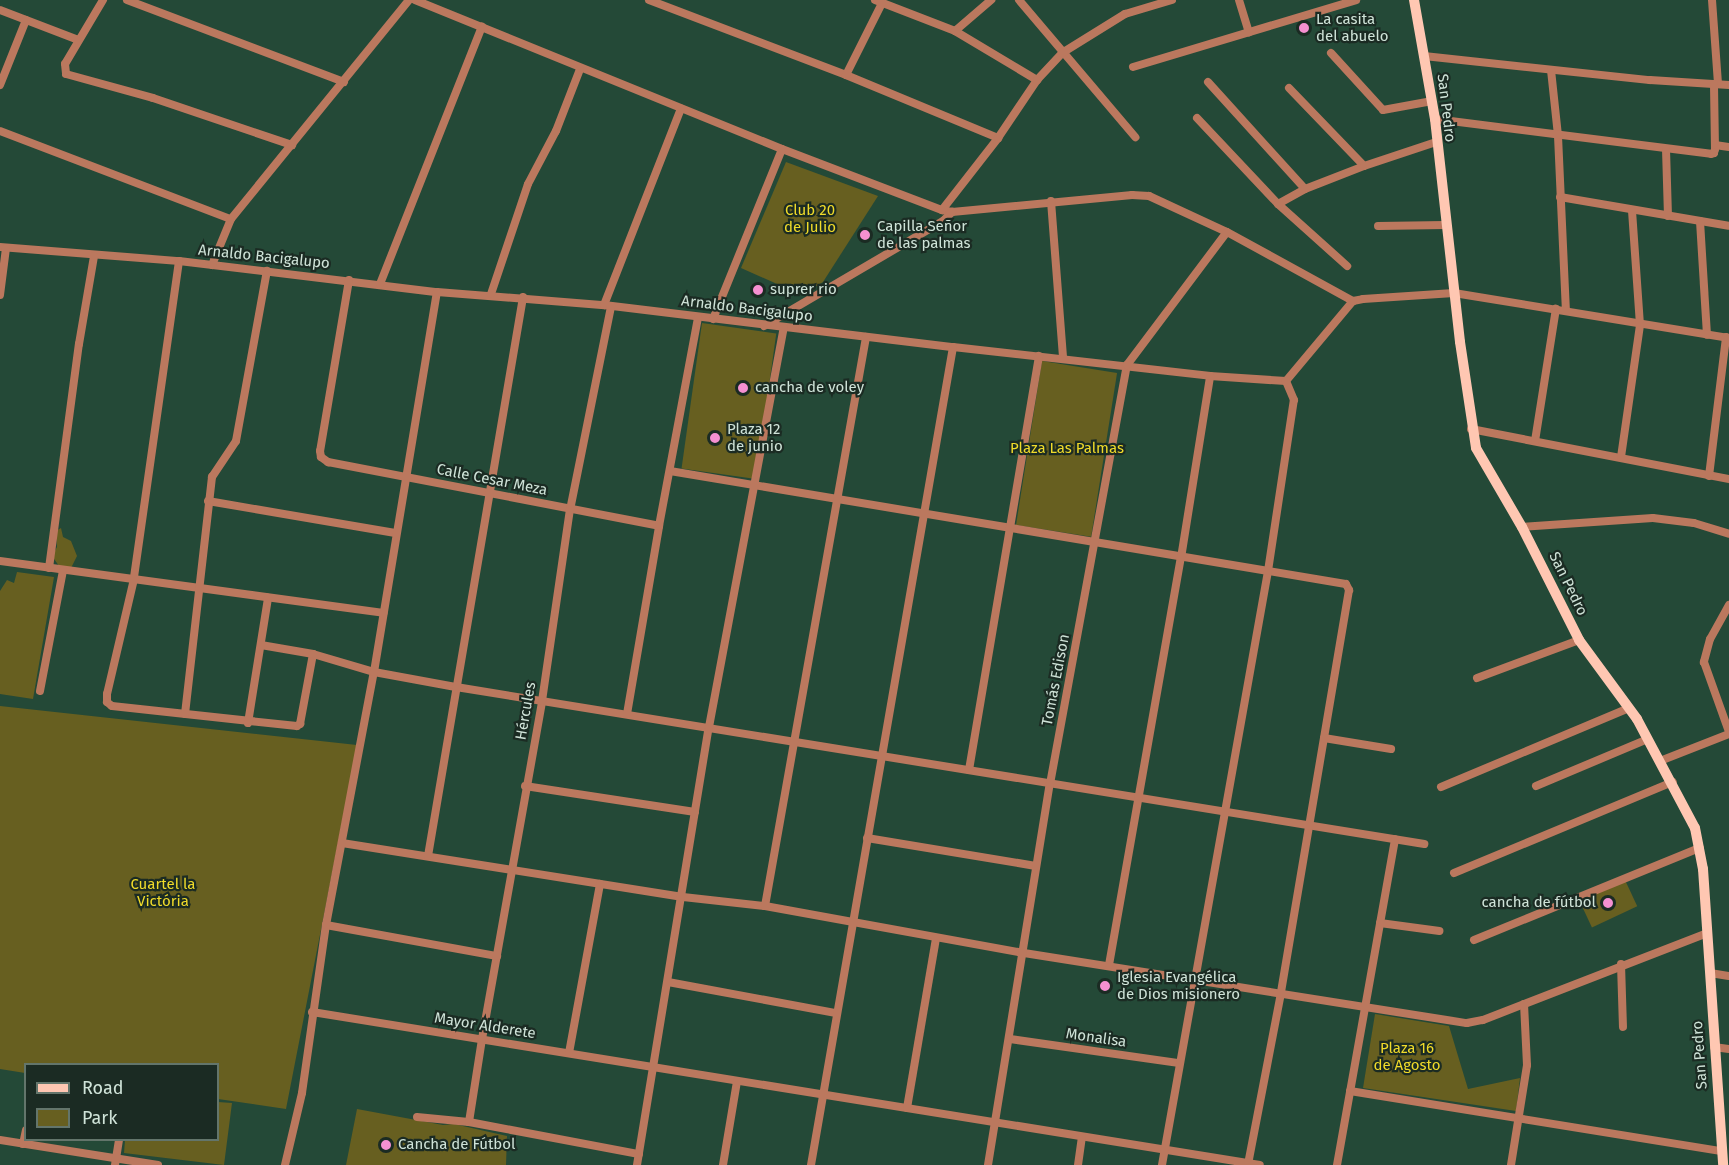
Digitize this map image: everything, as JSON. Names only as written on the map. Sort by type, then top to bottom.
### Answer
[{"type":"main road","name":"San Pedro","points":[[1414,0],[1435,119],[1445,225],[1471,429],[1476,448],[1486,469],[1522,527],[1579,640],[1629,708],[1673,783],[1695,828],[1700,848],[1714,1047],[1724,1131],[1721,1151],[1723,1165]]},
{"type":"street","points":[[104,0],[65,64],[66,74],[70,77],[153,98],[291,145]]},
{"type":"street","points":[[127,0],[344,82]]},
{"type":"street","points":[[213,265],[231,219],[409,0]]},
{"type":"street","points":[[415,0],[482,26],[580,69],[942,210],[952,212],[1051,201],[1132,195],[1149,196],[1227,232],[1353,301],[1454,293],[1727,338],[1709,476]]},
{"type":"street","points":[[649,0],[846,75],[998,138]]},
{"type":"street","points":[[955,31],[992,0]]},
{"type":"street","points":[[1019,0],[1135,137]]},
{"type":"street","points":[[942,210],[998,138],[1037,80],[1062,53],[1125,14],[1172,0]]},
{"type":"street","points":[[1239,0],[1249,32]]},
{"type":"street","points":[[1133,67],[1356,0]]},
{"type":"street","points":[[1435,119],[1557,136],[1714,153],[1716,84],[1712,0]]},
{"type":"street","points":[[846,75],[879,2],[955,31],[1037,80]]},
{"type":"street","points":[[0,10],[78,40]]},
{"type":"street","points":[[0,85],[26,20]]},
{"type":"street","points":[[380,284],[482,26]]},
{"type":"street","points":[[1331,53],[1383,110],[1432,101]]},
{"type":"street","points":[[1424,56],[1551,70],[1729,85]]},
{"type":"street","points":[[491,294],[522,201],[556,131],[580,69]]},
{"type":"street","points":[[1551,70],[1557,136],[1566,311]]},
{"type":"street","points":[[1208,82],[1305,189]]},
{"type":"street","points":[[1289,88],[1364,166]]},
{"type":"street","name":"Hércules","points":[[469,1122],[525,786],[542,701],[570,510],[607,305],[681,109]]},
{"type":"street","points":[[1197,118],[1278,204],[1347,266]]},
{"type":"street","points":[[0,131],[231,219]]},
{"type":"street","points":[[1278,204],[1305,189],[1436,142]]},
{"type":"street","points":[[1715,145],[1729,147]]},
{"type":"street","points":[[713,319],[782,149]]},
{"type":"street","points":[[1666,149],[1668,216]]},
{"type":"street","points":[[1560,197],[1729,226]]},
{"type":"street","points":[[1051,201],[1063,358]]},
{"type":"street","points":[[1621,457],[1640,325],[1632,210]]},
{"type":"street","points":[[764,326],[943,221],[952,212]]},
{"type":"street","points":[[1700,221],[1707,335]]},
{"type":"street","points":[[1377,226],[1445,225]]},
{"type":"street","name":"Tomás Edison","points":[[988,1165],[1050,784],[1096,544],[1127,365],[1227,232]]},
{"type":"street","points":[[0,295],[3,247]]},
{"type":"street","name":"Arnaldo Bacigalupo","points":[[3,247],[178,261],[436,292],[491,294],[607,305],[764,326],[1210,376],[1286,381]]},
{"type":"street","points":[[49,568],[79,344],[94,256]]},
{"type":"street","points":[[178,261],[135,579],[107,702],[112,706],[248,723],[299,726],[313,654]]},
{"type":"street","points":[[185,714],[212,477],[236,441],[267,271]]},
{"type":"street","name":"Calle Cesar Meza","points":[[349,280],[320,451],[321,457],[328,462],[570,510],[659,525]]},
{"type":"street","points":[[285,1165],[302,1093],[326,925],[374,672],[436,292]]},
{"type":"street","points":[[428,856],[523,297]]},
{"type":"street","points":[[1162,1165],[1193,979],[1268,571],[1294,400],[1286,381],[1353,301]]},
{"type":"street","points":[[1535,441],[1556,309]]},
{"type":"street","points":[[627,714],[659,525],[698,318]]},
{"type":"street","points":[[637,1165],[683,897],[709,727],[756,488],[784,328]]},
{"type":"street","points":[[765,906],[866,337]]},
{"type":"street","points":[[811,1165],[953,347]]},
{"type":"street","points":[[969,770],[1039,356]]},
{"type":"street","points":[[1109,965],[1181,558],[1210,376]]},
{"type":"street","points":[[1471,429],[1729,479]]},
{"type":"street","points":[[670,471],[924,516],[1181,558],[1341,581],[1349,590],[1281,993],[1248,1164]]},
{"type":"street","points":[[208,501],[395,533]]},
{"type":"street","points":[[1522,527],[1653,518],[1694,523],[1729,534]]},
{"type":"street","points":[[0,561],[383,612]]},
{"type":"street","points":[[40,692],[63,570]]},
{"type":"street","points":[[248,723],[268,598]]},
{"type":"street","points":[[1660,761],[1729,733],[1704,662],[1710,639],[1727,614],[1729,605]]},
{"type":"street","points":[[1477,678],[1579,640]]},
{"type":"street","points":[[261,645],[313,654],[374,672],[456,687],[1050,784],[1308,823],[1424,844]]},
{"type":"street","points":[[1441,787],[1629,708]]},
{"type":"street","points":[[1324,738],[1391,750]]},
{"type":"street","points":[[1536,786],[1648,739]]},
{"type":"street","points":[[1454,873],[1673,783]]},
{"type":"street","points":[[525,786],[695,812]]},
{"type":"street","points":[[867,837],[1036,866]]},
{"type":"street","points":[[1337,1165],[1395,839]]},
{"type":"street","points":[[342,843],[683,897],[765,906],[852,924],[1024,953],[1476,1023],[1621,964],[1707,933]]},
{"type":"street","points":[[1474,940],[1700,848]]},
{"type":"street","points":[[569,1053],[600,884]]},
{"type":"street","points":[[1380,923],[1439,931]]},
{"type":"street","points":[[326,925],[497,956]]},
{"type":"street","points":[[907,1108],[936,938]]},
{"type":"street","points":[[1621,964],[1623,1027]]},
{"type":"street","points":[[1710,973],[1729,975]]},
{"type":"street","points":[[668,982],[836,1013]]},
{"type":"street","points":[[1510,1165],[1527,1065],[1524,1004]]},
{"type":"street","name":"Mayor Alderete","points":[[312,1012],[1260,1165]]},
{"type":"street","name":"Monalisa","points":[[1010,1039],[1179,1063]]},
{"type":"street","points":[[1714,1047],[1729,1049]]},
{"type":"street","points":[[723,1165],[737,1081]]},
{"type":"street","points":[[1350,1091],[1721,1151]]},
{"type":"street","points":[[417,1117],[469,1122],[639,1154]]},
{"type":"street","points":[[1078,1165],[1082,1137]]},
{"type":"street","points":[[23,1144],[24,1139]]},
{"type":"street","points":[[0,1140],[116,1162],[159,1165]]},
{"type":"street","points":[[116,1162],[119,1141]]},
{"type":"green space","name":"Club 20 de Julio","points":[[786,162],[878,196],[823,282],[802,295],[741,268]]},
{"type":"green space","name":"Plaza 12 de junio","points":[[702,323],[776,333],[756,479],[682,469]]},
{"type":"green space","name":"Plaza Las Palmas","points":[[1042,361],[1117,373],[1091,537],[1016,525]]},
{"type":"green space","points":[[61,528],[63,537],[71,541],[77,556],[71,568],[59,566],[52,556],[57,547],[56,531]]},
{"type":"green space","points":[[17,572],[54,577],[33,699],[0,694],[0,591],[7,580],[14,583]]},
{"type":"green space","name":"Cuartel la Victória","points":[[0,706],[357,745],[286,1109],[219,1099],[219,1063],[24,1063],[24,1073],[0,1069]]},
{"type":"green space","name":"cancha de fútbol","points":[[1625,880],[1637,906],[1592,927],[1580,901]]},
{"type":"green space","name":"Plaza 16 de Agosto","points":[[1375,1014],[1449,1026],[1468,1089],[1520,1078],[1516,1111],[1363,1088]]},
{"type":"green space","points":[[219,1102],[232,1103],[224,1165],[124,1153],[125,1141],[219,1141]]},
{"type":"green space","points":[[357,1109],[443,1125],[454,1124],[507,1136],[506,1165],[346,1165]]},
{"type":"place","name":"La casita del abuelo","points":[[1304,28]]},
{"type":"place","name":"Capilla Señor de las palmas","points":[[865,235]]},
{"type":"place","name":"suprer rio","points":[[758,290]]},
{"type":"place","name":"cancha de voley","points":[[743,388]]},
{"type":"place","name":"Plaza 12 de junio","points":[[715,438]]},
{"type":"place","name":"cancha de fútbol","points":[[1608,903]]},
{"type":"place","name":"Iglesia Evangélica de Dios misionero","points":[[1105,986]]},
{"type":"place","name":"Cancha de Fútbol","points":[[386,1145]]}]
